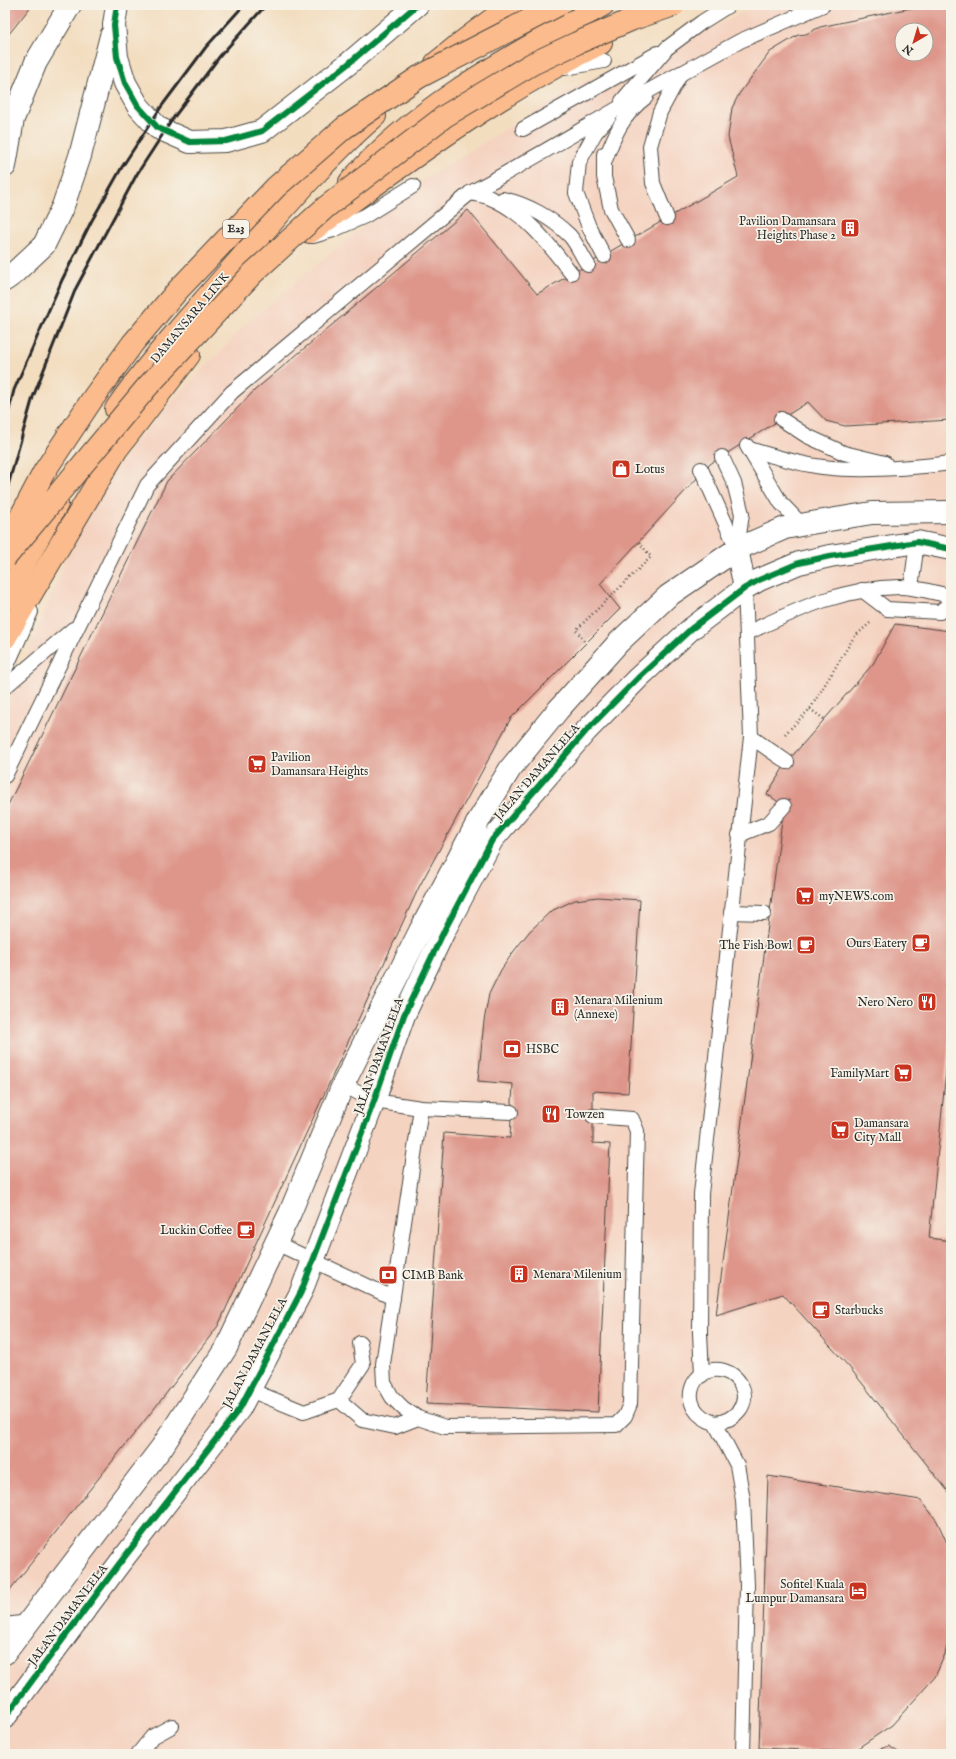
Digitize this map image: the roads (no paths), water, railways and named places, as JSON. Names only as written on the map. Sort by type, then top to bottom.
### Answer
[{"type":"highway","name":"DAMANSARA LINK","points":[[5,598],[86,452],[121,402],[169,341],[296,196],[351,137],[462,42],[511,5]]},
{"type":"highway","name":"DAMANSARA LINK","points":[[5,547],[44,472],[91,401],[133,343],[178,290],[276,187],[344,128],[419,77],[558,5]]},
{"type":"highway","points":[[5,638],[117,449],[183,361],[299,240],[368,161],[429,110],[495,66],[603,5]]},
{"type":"highway","points":[[299,240],[462,123],[515,89],[675,5]]},
{"type":"highway","points":[[5,558],[148,387],[253,273],[326,207],[445,116],[532,64],[633,19],[675,5]]},
{"type":"street","points":[[5,166],[13,119],[36,62],[70,5]]},
{"type":"street","points":[[115,15],[117,57],[124,83],[138,106],[158,128],[190,142],[226,141],[262,131],[348,64],[418,5]]},
{"type":"street","points":[[5,280],[44,245],[64,206],[80,156],[115,15]]},
{"type":"street","name":"JALAN DAMANLELA","points":[[5,1653],[162,1447],[226,1348],[276,1243],[343,1085],[424,924],[480,818],[510,769],[558,710],[619,642],[668,596],[737,550],[786,528],[802,525],[872,513],[951,512]]},
{"type":"street","name":"JALAN DAMANLELA","points":[[5,1717],[124,1557],[240,1408],[250,1390],[300,1292],[374,1101],[404,1015],[492,840],[586,731],[638,678],[691,629],[745,588],[759,580],[799,563],[830,556],[917,542],[951,549]]},
{"type":"street","points":[[737,550],[745,588]]},
{"type":"lane","points":[[523,129],[668,48],[702,22],[729,5]]},
{"type":"lane","points":[[5,776],[147,485],[232,392],[470,193],[616,108],[740,41],[823,5]]},
{"type":"lane","points":[[604,256],[589,227],[576,193],[579,162],[595,133],[668,48]]},
{"type":"lane","points":[[548,71],[604,61]]},
{"type":"lane","points":[[604,163],[618,127],[639,102],[681,73]]},
{"type":"lane","points":[[667,218],[653,183],[650,146],[660,112],[681,73]]},
{"type":"lane","points":[[616,108],[608,130],[604,150],[604,177],[611,209],[628,240]]},
{"type":"lane","points":[[299,240],[333,230],[365,216],[413,186]]},
{"type":"lane","points":[[470,193],[517,202],[545,216],[570,236],[588,265]]},
{"type":"lane","points":[[487,196],[507,207],[527,222],[550,246],[571,273]]},
{"type":"lane","points":[[782,419],[807,436],[844,453],[906,468]]},
{"type":"lane","points":[[802,525],[781,503],[747,446],[784,460],[824,467],[906,468],[951,463]]},
{"type":"lane","points":[[722,457],[734,483],[742,514],[737,550]]},
{"type":"lane","points":[[701,468],[737,550]]},
{"type":"lane","points":[[912,580],[917,542]]},
{"type":"lane","points":[[5,670],[60,546]]},
{"type":"lane","points":[[747,633],[799,609],[833,596],[862,590],[901,587],[951,596]]},
{"type":"lane","points":[[702,1375],[700,1333],[701,1194],[739,835],[751,737],[745,588]]},
{"type":"lane","points":[[862,590],[887,609],[940,612],[951,602]]},
{"type":"lane","points":[[5,688],[31,664],[77,626]]},
{"type":"lane","points":[[751,737],[787,762]]},
{"type":"lane","points":[[739,835],[769,823],[784,806]]},
{"type":"lane","points":[[731,912],[764,913]]},
{"type":"lane","points":[[343,1085],[374,1101],[421,1108],[511,1112]]},
{"type":"lane","points":[[421,1108],[383,1364],[384,1383],[392,1397],[403,1408],[418,1418],[445,1427],[616,1425],[625,1416],[630,1404],[637,1131],[632,1119],[593,1116]]},
{"type":"lane","points":[[276,1243],[393,1298]]},
{"type":"lane","points":[[250,1390],[304,1412],[339,1400],[363,1364],[360,1343]]},
{"type":"lane","points":[[719,1370],[728,1372],[740,1383],[743,1390],[742,1406],[738,1413],[724,1422],[715,1423],[698,1415],[693,1407],[691,1389],[702,1375],[710,1371],[719,1370]]},
{"type":"lane","points":[[339,1400],[362,1420],[395,1427],[418,1418]]},
{"type":"lane","points":[[715,1423],[737,1465],[743,1500],[747,1585],[743,1754]]},
{"type":"lane","points":[[5,1625],[29,1622]]},
{"type":"lane","points":[[138,1754],[152,1737],[172,1726]]},
{"type":"railway","points":[[5,426],[14,390],[62,280],[91,222],[122,167],[161,107],[206,47],[244,5]]},
{"type":"railway","points":[[5,496],[33,397],[76,288],[137,174],[174,117],[220,56],[266,5]]},
{"type":"place","name":"Pavilion Damansara Heights Phase 2","points":[[850,228]]},
{"type":"place","name":"Lotus","points":[[621,469]]},
{"type":"place","name":"Pavilion Damansara Heights","points":[[257,764]]},
{"type":"place","name":"myNEWS.com","points":[[805,896]]},
{"type":"place","name":"Ours Eatery","points":[[921,943]]},
{"type":"place","name":"The Fish Bowl","points":[[806,945]]},
{"type":"place","name":"Nero Nero","points":[[927,1002]]},
{"type":"place","name":"Menara Milenium (Annexe)","points":[[560,1007]]},
{"type":"place","name":"HSBC","points":[[512,1049]]},
{"type":"place","name":"FamilyMart","points":[[903,1073]]},
{"type":"place","name":"Towzen","points":[[551,1114]]},
{"type":"place","name":"Damansara City Mall","points":[[840,1130]]},
{"type":"place","name":"Luckin Coffee","points":[[246,1230]]},
{"type":"place","name":"Menara Milenium","points":[[519,1274]]},
{"type":"place","name":"CIMB Bank","points":[[388,1275]]},
{"type":"place","name":"Starbucks","points":[[821,1310]]},
{"type":"place","name":"Sofitel Kuala Lumpur Damansara","points":[[858,1591]]}]
